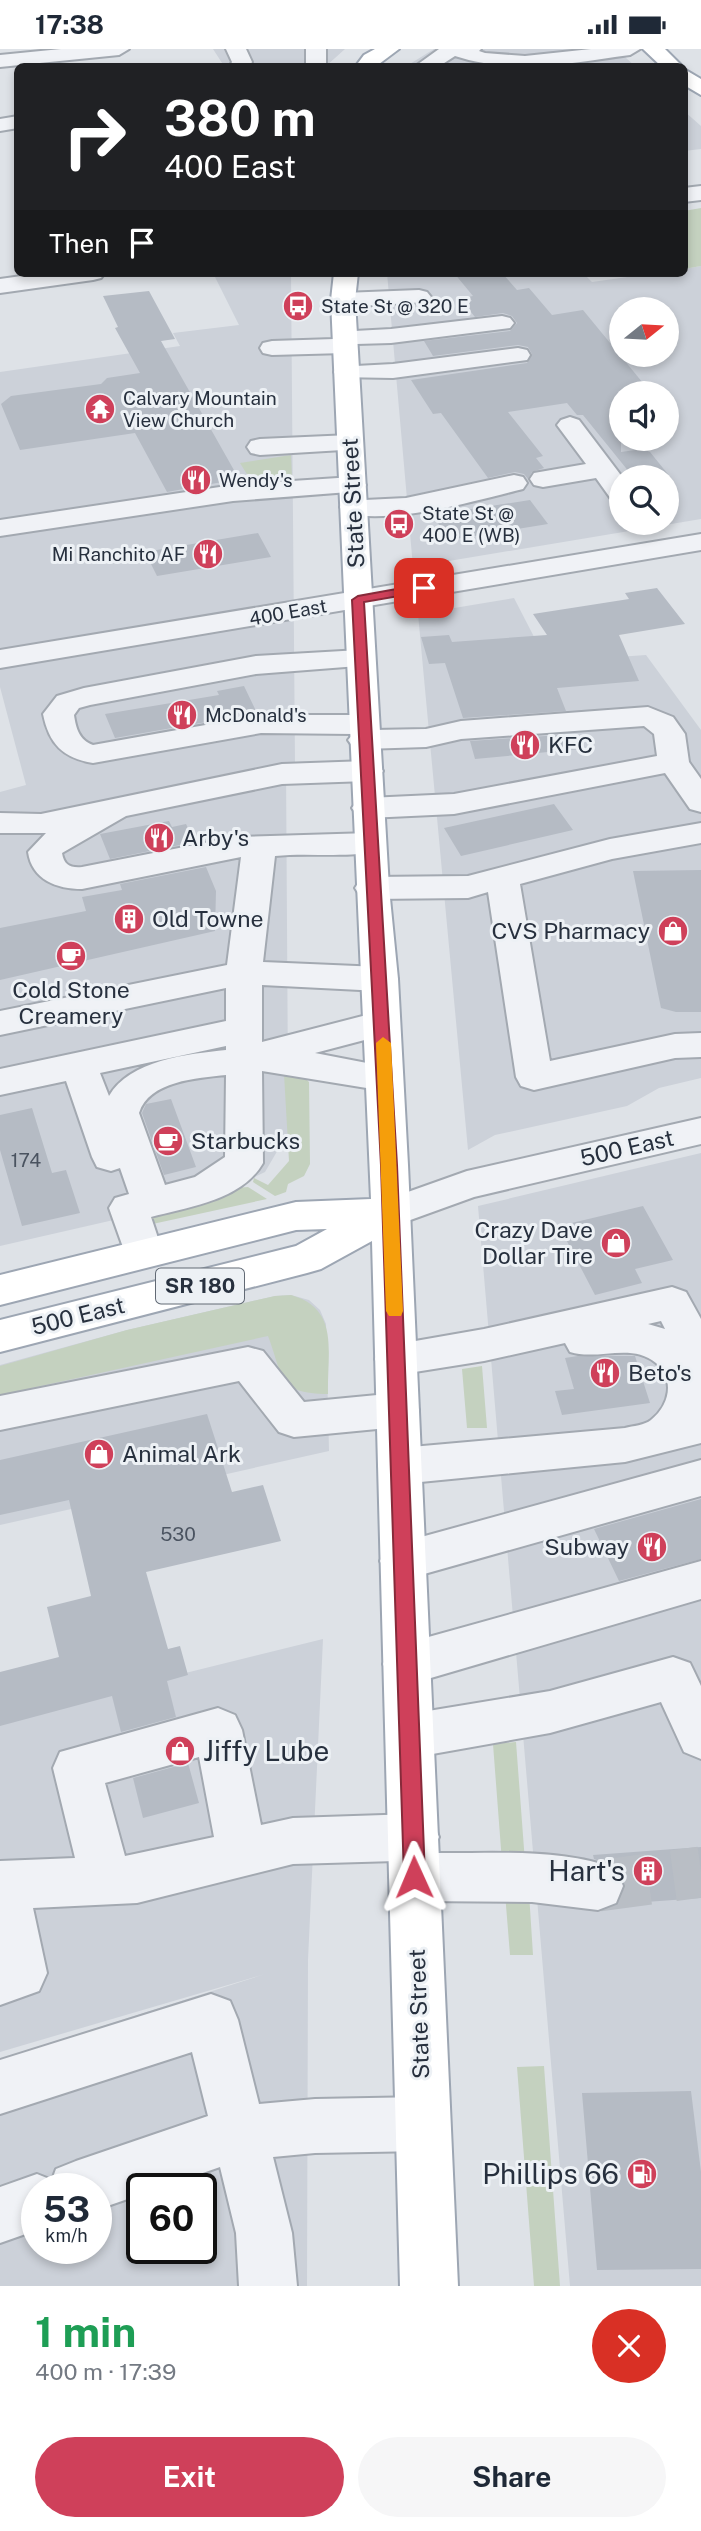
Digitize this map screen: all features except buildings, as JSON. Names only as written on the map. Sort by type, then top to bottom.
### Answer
[{"type":"main road","points":[[367,63],[389,49]]},
{"type":"main road","points":[[653,49],[669,63]]},
{"type":"main road","name":"State Street","points":[[344,286],[360,659],[391,1213],[429,2286]]},
{"type":"main road","name":"500 East","points":[[0,1290],[296,1216],[391,1213]]},
{"type":"main road","name":"500 East","points":[[0,1336],[307,1258],[391,1213]]},
{"type":"street","points":[[0,61],[68,51],[119,49]]},
{"type":"street","points":[[430,63],[453,49],[467,51],[487,62],[508,63]]},
{"type":"street","points":[[535,63],[630,49]]},
{"type":"street","points":[[0,261],[6,285],[64,277]]},
{"type":"street","points":[[344,286],[419,297]]},
{"type":"street","points":[[345,352],[401,335],[502,323]]},
{"type":"street","points":[[272,348],[345,352],[393,371],[518,355]]},
{"type":"street","points":[[570,425],[609,477]]},
{"type":"street","points":[[260,447],[350,443]]},
{"type":"street","points":[[543,479],[603,469]]},
{"type":"street","points":[[0,529],[233,493],[294,487],[406,506],[514,483]]},
{"type":"street","points":[[653,535],[663,548]]},
{"type":"street","name":"400 East","points":[[0,659],[701,542]]},
{"type":"street","points":[[101,643],[117,691]]},
{"type":"street","points":[[269,694],[261,724],[93,754],[76,751],[64,737],[117,691],[269,694],[360,659]]},
{"type":"street","points":[[269,694],[298,726],[426,738],[461,730],[648,716],[667,726],[673,743],[673,762],[701,802]]},
{"type":"street","points":[[368,808],[454,804],[673,762]]},
{"type":"street","points":[[0,823],[41,824],[282,774],[367,771]]},
{"type":"street","points":[[117,808],[52,842],[45,852],[50,868],[65,877],[82,878],[235,847],[370,843]]},
{"type":"street","points":[[372,888],[467,887],[610,849],[701,833]]},
{"type":"street","points":[[140,1205],[207,1188],[244,1163],[244,973],[259,848]]},
{"type":"street","points":[[502,877],[534,1077],[675,1047],[701,1045]]},
{"type":"street","points":[[0,1023],[244,973],[380,979]]},
{"type":"street","points":[[0,1082],[79,1065],[244,1050],[382,1023]]},
{"type":"street","points":[[244,1050],[385,1077]]},
{"type":"street","points":[[143,1253],[140,1205],[120,1113],[124,1100],[135,1088],[150,1079],[230,1062],[244,1050]]},
{"type":"street","points":[[79,1065],[140,1205]]},
{"type":"street","name":"500 East","points":[[391,1213],[467,1185],[701,1131]]},
{"type":"street","points":[[396,1359],[484,1345],[672,1303],[701,1359]]},
{"type":"street","points":[[400,1466],[625,1445],[682,1430],[690,1379],[680,1359],[663,1346],[643,1338],[621,1336],[520,1350],[484,1345]]},
{"type":"street","points":[[0,1413],[248,1363],[294,1420],[398,1410]]},
{"type":"street","points":[[403,1561],[701,1478]]},
{"type":"street","points":[[407,1664],[701,1580]]},
{"type":"street","points":[[410,1736],[550,1712],[687,1674],[701,1737]]},
{"type":"street","points":[[106,1880],[77,1768],[218,1730],[243,1853]]},
{"type":"street","points":[[0,1979],[21,1973],[1,1884],[137,1879],[293,1841],[598,1886]]},
{"type":"street","points":[[0,2087],[211,2020],[240,2133],[266,2259]]},
{"type":"street","points":[[112,2177],[240,2133],[315,2126],[423,2124]]},
{"type":"street","points":[[0,2215],[21,2208]]},
{"type":"shaded area","points":[[213,49],[345,49],[329,63],[222,63]]},
{"type":"shaded area","points":[[434,49],[616,49],[632,63],[411,63]]},
{"type":"shaded area","points":[[688,115],[701,126],[701,149],[688,151]]},
{"type":"shaded area","points":[[701,266],[701,519],[679,523],[679,465],[609,465],[609,534],[413,567],[387,277],[587,277],[592,282],[628,277],[688,277],[688,268]]},
{"type":"shaded area","points":[[215,277],[291,277],[295,764],[286,766],[288,1085],[293,1124],[265,1172],[236,1186],[166,1208],[0,1246],[0,792],[26,785],[0,687],[0,372],[180,346],[173,333],[239,325]]},
{"type":"shaded area","points":[[514,598],[547,662],[646,655],[701,730],[701,1078],[659,1088],[627,1106],[495,1135],[468,1150],[418,614]]},
{"type":"shaded area","points":[[701,1153],[701,2286],[570,2286],[478,1206]]},
{"type":"shaded area","points":[[291,1295],[309,1300],[320,1310],[326,1324],[329,1451],[0,1525],[0,1365],[127,1330],[275,1296]]},
{"type":"shaded area","points":[[323,1639],[308,1960],[307,2286],[0,2286],[0,2059],[265,1974],[0,2052],[0,1719]]},
{"type":"green space","points":[[701,208],[701,266],[688,268],[688,210]]},
{"type":"green space","points":[[291,455],[292,478],[253,484],[240,463]]},
{"type":"green space","points":[[265,1070],[303,1076],[309,1082],[310,1164],[304,1176],[288,1184],[286,1192],[275,1196],[253,1182],[254,1178],[268,1185],[289,1161],[284,1074],[262,1073]]},
{"type":"green space","points":[[248,1187],[267,1199],[148,1225],[147,1216],[235,1188]]},
{"type":"green space","points":[[291,1295],[307,1302],[317,1310],[324,1321],[329,1347],[328,1394],[299,1390],[284,1380],[268,1336],[0,1395],[0,1366],[127,1330],[275,1296]]},
{"type":"green space","points":[[482,1366],[487,1428],[467,1428],[462,1369]]},
{"type":"green space","points":[[516,1742],[525,1862],[502,1862],[493,1744]]},
{"type":"green space","points":[[505,1893],[529,1893],[533,1955],[510,1955]]},
{"type":"green space","points":[[544,2066],[560,2286],[534,2286],[517,2067]]},
{"type":"tunnel","points":[[598,1886],[701,1872]]},
{"type":"slow traffic","points":[[383,1043],[395,1311]]},
{"type":"place","name":"State St @ 320 E","points":[[298,306]]},
{"type":"place","name":"Calvary Mountain View Church","points":[[100,409]]},
{"type":"place","name":"Wendy's","points":[[196,480]]},
{"type":"place","name":"State St @ 400 E (WB)","points":[[399,524]]},
{"type":"place","name":"Mi Ranchito AF","points":[[208,554]]},
{"type":"place","name":"McDonald's","points":[[182,715]]},
{"type":"place","name":"KFC","points":[[525,745]]},
{"type":"place","name":"Arby's","points":[[159,838]]},
{"type":"place","name":"Old Towne","points":[[129,919]]},
{"type":"place","name":"CVS Pharmacy","points":[[673,931]]},
{"type":"place","name":"Cold Stone Creamery","points":[[71,956]]},
{"type":"place","name":"Starbucks","points":[[168,1141]]},
{"type":"place","name":"Crazy Dave Dollar Tire","points":[[616,1243]]},
{"type":"place","name":"Beto's","points":[[605,1373]]},
{"type":"place","name":"Animal Ark","points":[[99,1454]]},
{"type":"place","name":"Subway","points":[[652,1547]]},
{"type":"place","name":"Jiffy Lube","points":[[180,1751]]},
{"type":"place","name":"Hart's","points":[[648,1871]]},
{"type":"place","name":"Phillips 66","points":[[642,2174]]},
{"type":"route","points":[[414,1877],[389,1165],[358,600],[424,588]]}]
